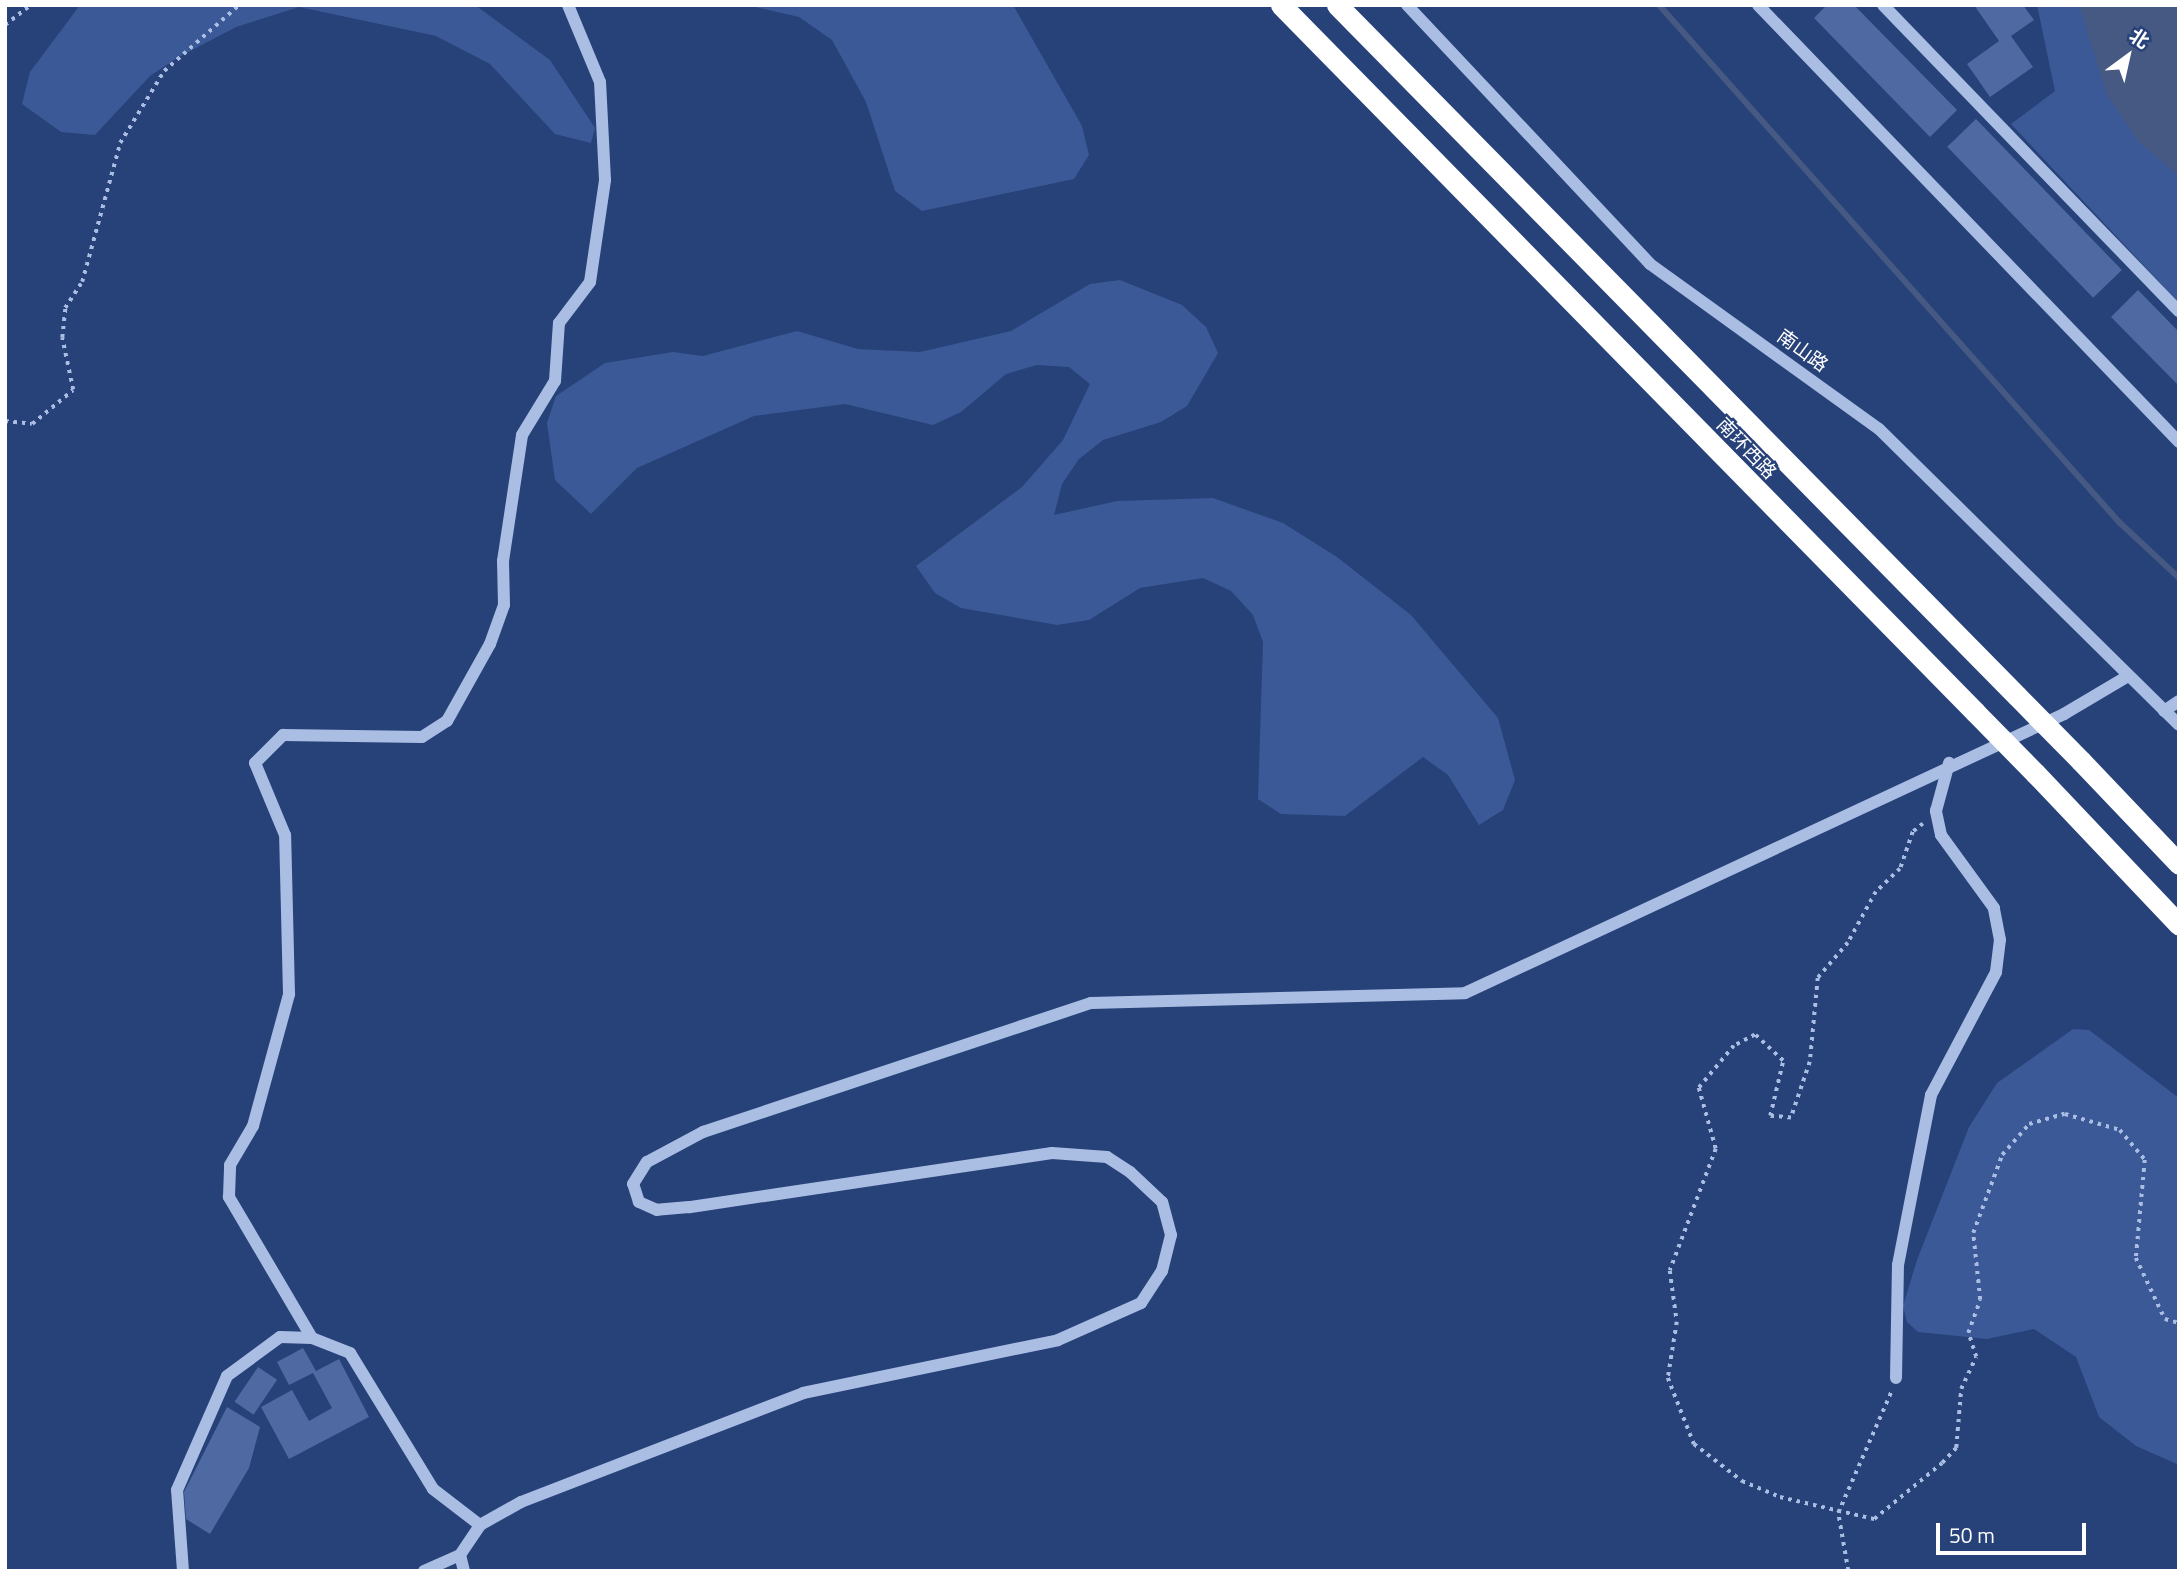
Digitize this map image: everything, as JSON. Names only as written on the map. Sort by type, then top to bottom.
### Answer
[{"type":"highway","name":"南环西路","points":[[1281,5],[2035,773],[2179,925]]},
{"type":"highway","name":"南环西路","points":[[1337,5],[2081,761],[2179,864]]},
{"type":"street","points":[[312,1339],[229,1197],[230,1165],[253,1126],[289,993],[285,835],[255,763],[283,735],[422,737],[447,721],[490,645],[503,605],[503,561],[522,435],[555,381],[558,323],[590,282],[605,180],[600,82],[568,5]]},
{"type":"street","name":"南山路","points":[[1407,5],[1650,264],[1879,429],[2179,725]]},
{"type":"street","points":[[1758,5],[2179,442]]},
{"type":"street","points":[[1883,5],[2179,313]]},
{"type":"street","points":[[424,1571],[460,1555],[480,1525],[521,1502],[803,1393],[1058,1340],[1141,1303],[1162,1271],[1171,1235],[1162,1202],[1130,1172],[1107,1157],[1052,1153],[689,1207],[657,1210],[639,1202],[633,1184],[647,1162],[703,1132],[1091,1003],[1465,993],[1949,763],[2064,714],[2128,676]]},
{"type":"street","points":[[2164,711],[2179,701]]},
{"type":"street","points":[[1896,1378],[1898,1265],[1930,1095],[1996,972],[2000,940],[1994,908],[1978,879],[1954,857],[1939,826],[1939,786],[1949,763]]},
{"type":"street","points":[[183,1571],[177,1490],[227,1376],[280,1337],[312,1339],[350,1353],[433,1489],[480,1525]]},
{"type":"street","points":[[460,1555],[464,1571]]},
{"type":"path","points":[[5,25],[31,5]]},
{"type":"path","points":[[5,421],[32,424],[73,390],[62,338],[65,308],[82,282],[120,143],[164,71],[239,5]]},
{"type":"path","points":[[333,5],[341,5]]},
{"type":"path","points":[[1939,826],[1924,823],[1913,832],[1900,869],[1875,892],[1848,943],[1818,978],[1810,1062],[1791,1118],[1770,1116],[1783,1061],[1755,1035],[1734,1046],[1702,1081],[1716,1149],[1670,1271],[1676,1322],[1668,1378],[1694,1444],[1742,1481],[1838,1513],[1874,1519],[1956,1448],[1961,1388],[1976,1357],[1968,1333],[1980,1300],[1973,1233],[2002,1155],[2029,1124],[2065,1114],[2120,1130],[2145,1160],[2136,1258],[2165,1319],[2179,1323]]},
{"type":"path","points":[[1848,1571],[1838,1513],[1896,1378]]},
{"type":"shaded area","points":[[80,5],[475,5],[550,60],[595,128],[591,143],[555,134],[490,64],[436,36],[299,7],[236,27],[177,58],[150,76],[95,135],[61,132],[22,104],[30,72]]},
{"type":"shaded area","points":[[747,5],[1013,5],[1082,126],[1089,155],[1074,179],[922,211],[895,191],[866,102],[832,40],[799,17]]},
{"type":"shaded area","points":[[2037,5],[2179,5],[2179,303],[2011,124],[2055,91]]},
{"type":"shaded area","points":[[2079,5],[2179,5],[2179,176],[2140,143],[2107,95]]},
{"type":"shaded area","points":[[1120,280],[1182,305],[1206,327],[1218,353],[1187,406],[1161,422],[1103,440],[1079,459],[1062,484],[1054,515],[1117,501],[1213,498],[1283,523],[1337,557],[1411,615],[1498,718],[1515,780],[1503,810],[1479,825],[1448,775],[1423,757],[1345,816],[1281,814],[1258,799],[1263,642],[1253,615],[1231,591],[1203,578],[1140,588],[1089,620],[1057,625],[961,608],[935,593],[916,566],[1022,487],[1063,440],[1090,384],[1069,367],[1037,365],[1006,374],[961,412],[933,425],[845,404],[754,416],[637,468],[591,514],[555,480],[547,423],[556,396],[605,363],[673,352],[703,356],[797,331],[858,349],[920,352],[1011,331],[1090,284]]},
{"type":"shaded area","points":[[2073,1029],[2089,1030],[2179,1098],[2179,1465],[2136,1446],[2099,1417],[2076,1357],[2034,1329],[1987,1339],[1918,1332],[1907,1322],[1903,1306],[1917,1260],[1969,1127],[1997,1083]]},
{"type":"building","points":[[1827,5],[1854,5],[1957,110],[1930,137],[1814,18]]},
{"type":"building","points":[[1974,5],[2023,5],[2034,20],[2011,36],[2033,67],[1990,97],[1967,64],[1999,41]]},
{"type":"building","points":[[1976,119],[2122,270],[2093,298],[1947,147]]},
{"type":"building","points":[[2138,290],[2179,332],[2179,386],[2111,317]]},
{"type":"building","points":[[303,1348],[316,1371],[339,1359],[369,1417],[289,1459],[261,1407],[292,1390],[309,1421],[332,1408],[313,1373],[289,1385],[277,1362]]},
{"type":"building","points":[[258,1367],[277,1380],[254,1415],[235,1402]]},
{"type":"building","points":[[227,1407],[260,1427],[249,1468],[210,1534],[186,1519],[184,1492]]},
{"type":"waterway","points":[[1659,5],[2119,522],[2179,578]]}]
